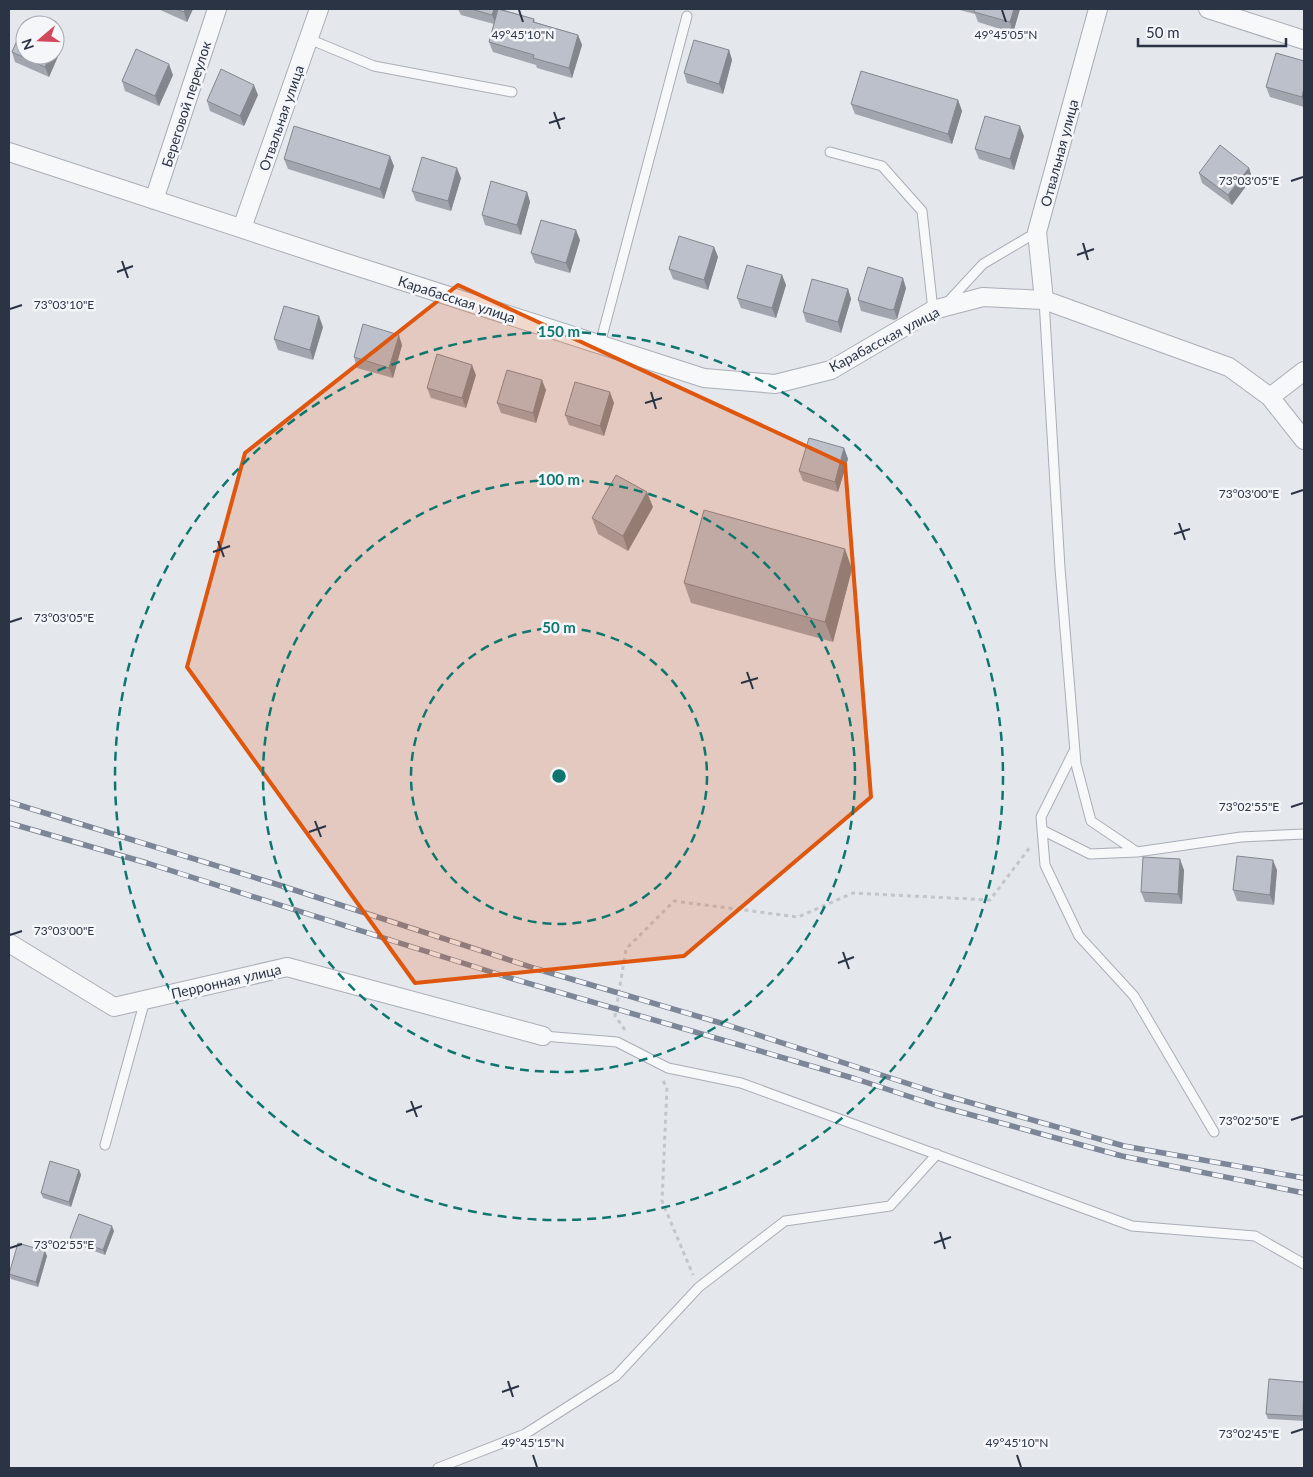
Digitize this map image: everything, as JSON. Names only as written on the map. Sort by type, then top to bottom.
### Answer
[{"type":"street","name":"Береговой переулок","points":[[154,200],[217,9]]},
{"type":"street","name":"Отвальная улица","points":[[242,228],[319,9]]},
{"type":"street","name":"Отвальная улица","points":[[1044,300],[1037,232],[1098,9]]},
{"type":"street","points":[[1208,9],[1304,40]]},
{"type":"street","name":"Карабасская улица","points":[[9,152],[704,378],[775,384],[831,370],[938,309],[983,297],[1044,300],[1229,368],[1270,397],[1304,440]]},
{"type":"street","points":[[1270,397],[1304,371]]},
{"type":"street","name":"Перронная улица","points":[[9,942],[114,1007],[287,967],[543,1036]]},
{"type":"lane","points":[[600,344],[687,16]]},
{"type":"lane","points":[[309,39],[374,66],[512,92]]},
{"type":"lane","points":[[830,152],[882,166],[922,211],[938,309]]},
{"type":"lane","points":[[938,309],[983,264],[1037,232]]},
{"type":"lane","points":[[1044,300],[1060,568],[1076,764],[1091,821],[1138,852]]},
{"type":"lane","points":[[1075,751],[1041,817],[1045,865],[1079,936],[1134,996],[1214,1132]]},
{"type":"lane","points":[[1042,830],[1090,854],[1138,852],[1241,837],[1304,834]]},
{"type":"lane","points":[[105,1145],[145,1000]]},
{"type":"lane","points":[[543,1036],[617,1042],[668,1068],[741,1083],[1132,1226],[1255,1236],[1304,1264]]},
{"type":"lane","points":[[438,1468],[525,1434],[616,1376],[699,1287],[784,1221],[890,1206],[936,1154]]},
{"type":"path","points":[[626,1032],[614,1016],[626,950],[674,901],[798,916],[853,893],[990,900],[1042,830]]},
{"type":"path","points":[[661,1079],[667,1087],[662,1201],[699,1287]]},
{"type":"highlighted area","points":[[458,285],[845,464],[871,797],[684,956],[415,983],[187,667],[245,453]]},
{"type":"building","points":[[471,9],[494,9],[492,15]]},
{"type":"building","points":[[498,9],[534,19],[533,22],[578,35],[569,68],[533,58],[534,55],[489,42]]},
{"type":"building","points":[[975,9],[1014,9],[1010,22],[974,12]]},
{"type":"building","points":[[694,40],[729,50],[719,84],[684,73]]},
{"type":"building","points":[[136,49],[169,64],[155,96],[122,81]]},
{"type":"building","points":[[1276,53],[1304,61],[1302,97],[1266,87]]},
{"type":"building","points":[[221,69],[254,85],[240,116],[207,101]]},
{"type":"building","points":[[861,71],[958,100],[948,134],[851,104]]},
{"type":"building","points":[[985,116],[1020,126],[1010,159],[975,149]]},
{"type":"building","points":[[294,126],[390,156],[380,189],[284,159]]},
{"type":"building","points":[[1220,145],[1249,168],[1228,195],[1199,173]]},
{"type":"building","points":[[422,157],[457,168],[448,201],[412,191]]},
{"type":"building","points":[[491,181],[527,192],[517,225],[482,215]]},
{"type":"building","points":[[541,220],[576,230],[566,263],[531,253]]},
{"type":"building","points":[[679,236],[714,247],[704,280],[669,269]]},
{"type":"building","points":[[747,265],[782,275],[772,308],[737,298]]},
{"type":"building","points":[[868,267],[903,278],[894,309],[891,310],[858,300]]},
{"type":"building","points":[[812,279],[848,289],[838,322],[803,312]]},
{"type":"building","points":[[284,306],[319,316],[310,350],[274,339]]},
{"type":"building","points":[[363,324],[399,335],[389,368],[354,357]]},
{"type":"building","points":[[437,354],[472,365],[462,398],[427,388]]},
{"type":"building","points":[[507,370],[542,380],[533,413],[497,403]]},
{"type":"building","points":[[575,382],[610,392],[600,426],[565,415]]},
{"type":"building","points":[[809,438],[844,448],[835,482],[799,471]]},
{"type":"building","points":[[616,475],[647,492],[623,536],[592,518]]},
{"type":"building","points":[[704,510],[845,549],[825,622],[684,583]]},
{"type":"building","points":[[1237,856],[1273,860],[1270,895],[1233,890]]},
{"type":"building","points":[[1143,857],[1180,859],[1178,894],[1141,892]]},
{"type":"building","points":[[50,1161],[79,1170],[69,1202],[41,1193]]},
{"type":"building","points":[[79,1214],[112,1226],[103,1250],[70,1238]]},
{"type":"building","points":[[18,1243],[45,1251],[36,1282],[9,1274]]},
{"type":"building","points":[[1269,1379],[1304,1382],[1303,1416],[1266,1414]]},
{"type":"railway","points":[[9,802],[279,885],[537,969],[724,1024],[940,1094],[1124,1146],[1304,1178]]},
{"type":"railway","points":[[9,823],[147,863],[507,977],[856,1079],[935,1105],[1122,1156],[1304,1193]]}]
